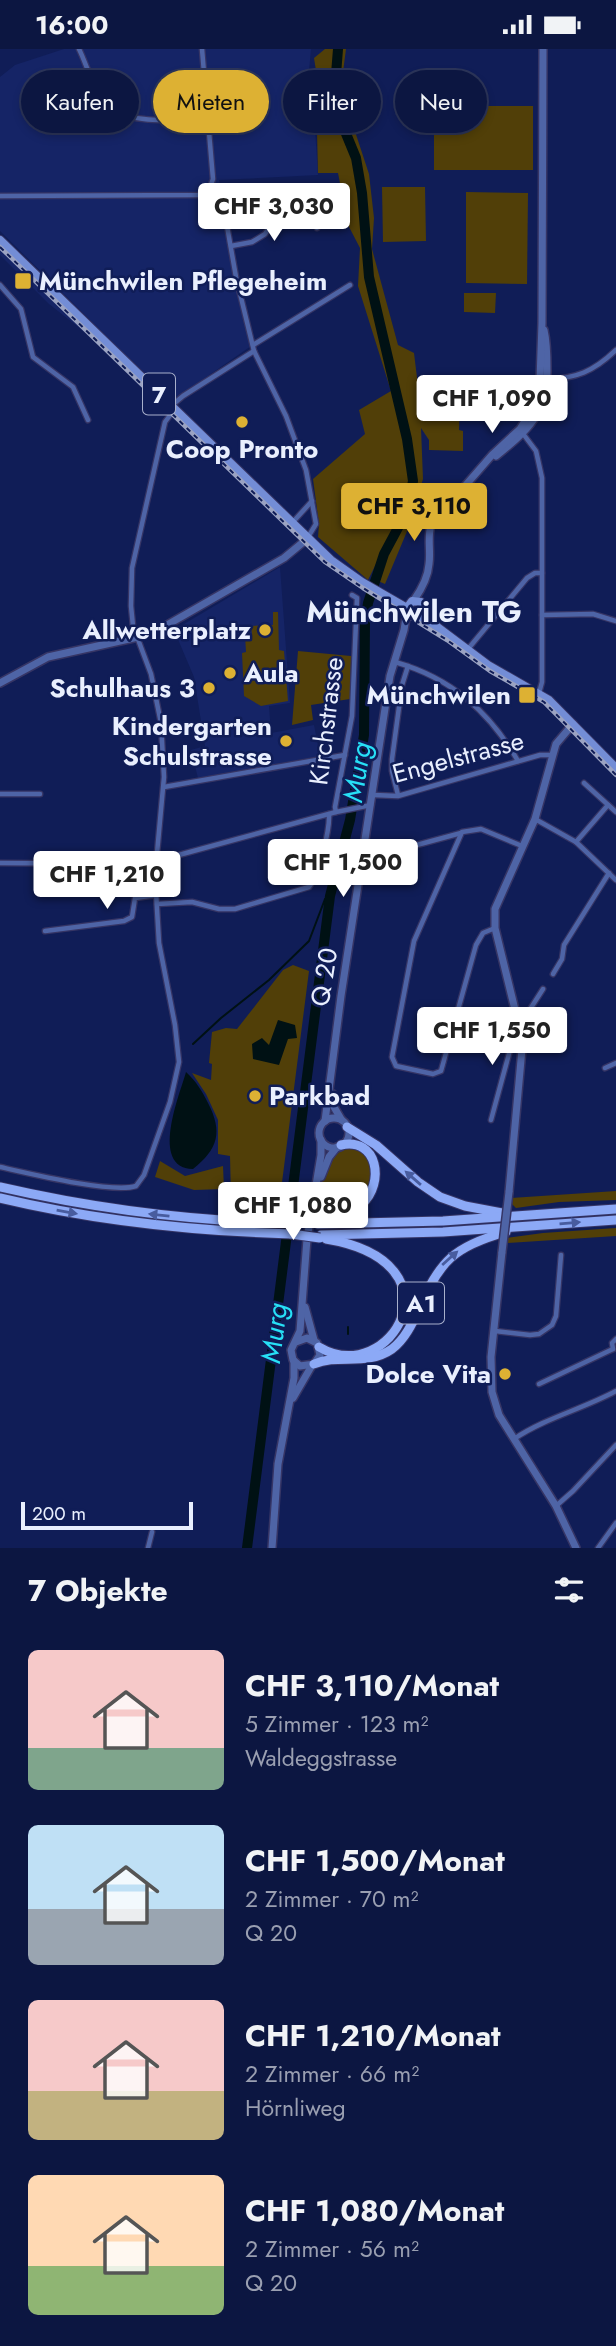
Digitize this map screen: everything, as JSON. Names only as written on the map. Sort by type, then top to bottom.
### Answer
[{"type":"highway","points":[[344,1123],[380,1149],[421,1185],[446,1199],[472,1208],[522,1216]]},
{"type":"highway","points":[[318,1222],[357,1208],[368,1197],[375,1184],[375,1167],[369,1152],[356,1144],[339,1146]]},
{"type":"highway","points":[[0,1187],[136,1212],[276,1223],[410,1222],[616,1209]]},
{"type":"highway","name":"A1","points":[[0,1198],[148,1225],[321,1236],[616,1220]]},
{"type":"highway","name":"A1","points":[[313,1365],[328,1360],[367,1359],[392,1349],[409,1331],[431,1282],[448,1259],[473,1242],[524,1227]]},
{"type":"highway","name":"A1","points":[[317,1344],[330,1352],[345,1354],[376,1348],[390,1338],[398,1327],[404,1303],[400,1280],[385,1261],[363,1248],[321,1236]]},
{"type":"main road","points":[[522,431],[535,407],[544,380],[543,49]]},
{"type":"main road","name":"7","points":[[0,240],[331,561],[379,592],[415,609],[488,665],[539,693],[560,709],[615,764]]},
{"type":"main road","name":"Q 20","points":[[272,1548],[278,1464],[294,1373],[291,1350],[300,1333],[307,1239],[322,1151],[320,1129],[325,1121],[331,1084],[341,996],[394,661],[423,587],[429,564],[428,537],[431,525],[486,462],[522,431]]},
{"type":"main road","points":[[0,683],[48,657],[138,637],[167,625],[277,562],[307,538]]},
{"type":"main road","points":[[573,724],[558,740],[535,819],[496,903],[495,928],[520,1030],[522,1062],[490,1369],[492,1392],[499,1415],[556,1506],[576,1548]]},
{"type":"main road","name":"Q 20","points":[[317,1188],[329,1157],[348,1136],[334,1107],[331,1084]]},
{"type":"main road","points":[[325,1121],[332,1118],[344,1123]]},
{"type":"main road","points":[[321,1140],[330,1147],[339,1146]]},
{"type":"main road","name":"Q 20","points":[[288,1409],[300,1383],[320,1355],[308,1325],[303,1300]]},
{"type":"main road","points":[[296,1342],[305,1338],[317,1344]]},
{"type":"main road","points":[[293,1360],[302,1366],[313,1365]]},
{"type":"street","points":[[79,49],[102,100],[113,111],[153,119]]},
{"type":"street","points":[[202,49],[204,70]]},
{"type":"street","points":[[0,196],[198,195],[209,190],[213,179],[209,133]]},
{"type":"street","points":[[209,190],[223,206],[253,348],[291,428],[306,470],[316,524],[307,538]]},
{"type":"street","points":[[231,246],[252,242],[265,234],[271,225],[301,207],[310,211],[317,228]]},
{"type":"street","points":[[0,285],[21,309],[33,356],[73,387],[88,420]]},
{"type":"street","points":[[0,1167],[69,1181],[127,1188],[136,1186],[144,1175],[176,1083],[179,1062],[175,1025],[159,943],[156,895],[155,862],[164,787],[159,706],[131,618],[132,568],[165,422],[183,395],[350,285]]},
{"type":"street","points":[[544,380],[593,370],[616,350]]},
{"type":"street","points":[[522,431],[536,451],[541,469],[542,682],[539,693]]},
{"type":"street","points":[[292,524],[312,500]]},
{"type":"street","points":[[467,649],[527,578],[535,573],[542,573]]},
{"type":"street","name":"Kirchstrasse","points":[[336,812],[352,716],[357,598],[352,594]]},
{"type":"street","points":[[542,615],[593,614],[616,621]]},
{"type":"street","points":[[394,661],[423,670],[472,703],[503,736],[518,761]]},
{"type":"street","points":[[398,796],[392,759],[402,685],[408,666]]},
{"type":"street","points":[[164,787],[345,755]]},
{"type":"street","name":"Engelstrasse","points":[[374,795],[398,796],[518,761],[552,755]]},
{"type":"street","points":[[584,783],[616,812]]},
{"type":"street","points":[[0,794],[40,794]]},
{"type":"street","points":[[0,863],[155,862],[346,809],[372,805]]},
{"type":"street","points":[[576,842],[607,805]]},
{"type":"street","points":[[157,904],[192,902],[219,909],[235,909],[309,887],[315,877],[322,852],[329,814]]},
{"type":"street","points":[[535,819],[576,842],[616,880]]},
{"type":"street","points":[[391,852],[481,829],[522,846]]},
{"type":"street","points":[[462,832],[417,931],[393,1057],[396,1066],[433,1074],[441,1071],[476,945],[486,930],[495,928]]},
{"type":"street","points":[[554,974],[562,959],[564,946],[609,873]]},
{"type":"street","points":[[45,931],[124,921],[132,916],[135,898],[156,895]]},
{"type":"street","points":[[491,1120],[513,1039],[543,989]]},
{"type":"street","points":[[605,1068],[616,1063]]},
{"type":"street","points":[[494,1330],[530,1335],[539,1334],[552,1325],[556,1315],[561,1255]]},
{"type":"street","points":[[539,1384],[615,1352],[612,1343],[616,1339]]},
{"type":"street","points":[[514,1439],[536,1425],[594,1403],[616,1391]]},
{"type":"street","points":[[556,1506],[616,1445]]},
{"type":"street","points":[[598,1548],[616,1523]]},
{"type":"street","points":[[148,1548],[152,1532]]},
{"type":"shaded area","points":[[64,49],[311,49],[309,70],[283,70],[283,133],[315,133],[318,175],[219,180],[251,346],[172,401],[0,231],[0,77],[15,65]]},
{"type":"shaded area","points":[[325,49],[346,49],[343,70],[316,70],[314,58]]},
{"type":"shaded area","points":[[487,106],[533,106],[533,170],[434,170],[434,133],[487,133]]},
{"type":"shaded area","points":[[317,133],[356,133],[369,174],[374,218],[372,249],[398,345],[414,353],[419,394],[460,395],[459,430],[463,431],[463,451],[429,450],[429,440],[421,428],[423,479],[408,529],[385,584],[371,578],[400,516],[368,580],[318,537],[319,524],[313,479],[365,434],[359,410],[391,391],[358,286],[360,248],[348,225],[338,173],[318,173]]},
{"type":"shaded area","points":[[382,187],[425,187],[426,241],[383,242]]},
{"type":"shaded area","points":[[466,192],[528,193],[527,284],[466,283]]},
{"type":"shaded area","points":[[0,244],[296,533],[327,561],[364,587],[362,590],[318,559],[91,337],[49,304],[0,255]]},
{"type":"shaded area","points":[[464,293],[496,293],[495,313],[464,312]]},
{"type":"shaded area","points":[[280,567],[290,703],[269,706],[271,733],[314,725],[320,756],[198,778],[191,750],[205,746],[194,677],[174,630]]},
{"type":"shaded area","points":[[273,612],[278,612],[279,650],[284,651],[288,701],[261,706],[244,696],[242,653],[246,652],[245,635],[252,634],[251,626],[273,625]]},
{"type":"shaded area","points":[[298,651],[351,656],[350,699],[311,705],[313,720],[292,725]]},
{"type":"shaded area","name":"Parkbad","points":[[293,965],[309,971],[279,1206],[231,1198],[230,1156],[218,1154],[218,1120],[192,1073],[211,1080],[212,1064],[209,1063],[212,1032],[226,1028],[237,1029],[283,970]]},
{"type":"shaded area","points":[[278,1020],[295,1025],[297,1038],[288,1039],[279,1065],[253,1059],[252,1044],[262,1038],[269,1045]]},
{"type":"shaded area","points":[[186,1072],[206,1099],[216,1123],[213,1147],[193,1169],[180,1165],[172,1157],[170,1144],[174,1112]]},
{"type":"shaded area","points":[[349,1148],[363,1152],[372,1165],[372,1179],[366,1193],[358,1204],[349,1210],[315,1215],[328,1166],[340,1151]]},
{"type":"shaded area","points":[[160,1161],[185,1176],[223,1166],[224,1189],[194,1190],[155,1177]]},
{"type":"shaded area","points":[[616,1191],[616,1200],[559,1202],[516,1208],[511,1203],[511,1198]]},
{"type":"shaded area","points":[[616,1228],[616,1236],[508,1243],[507,1238],[543,1233]]},
{"type":"waterway","name":"Murg","points":[[247,1548],[330,896],[350,820],[364,735],[365,622],[368,603],[384,554],[407,511],[413,481],[407,439],[369,277],[362,193],[356,158],[340,119],[335,87],[338,49]]},
{"type":"waterway","points":[[193,1044],[269,980],[309,941],[325,899],[330,898]]},
{"type":"waterway","points":[[348,1327],[348,1334]]},
{"type":"railway","points":[[0,247],[325,562],[447,640],[490,671],[544,702],[616,775]]},
{"type":"place","name":"Münchwilen Pflegeheim","points":[[23,281]]},
{"type":"place","name":"Coop Pronto","points":[[242,422]]},
{"type":"place","name":"Allwetterplatz","points":[[265,630]]},
{"type":"place","name":"Aula","points":[[230,673]]},
{"type":"place","name":"Schulhaus 3","points":[[209,688]]},
{"type":"place","name":"Münchwilen","points":[[527,695]]},
{"type":"place","name":"Kindergarten Schulstrasse","points":[[286,741]]},
{"type":"place","name":"Parkbad","points":[[255,1096]]},
{"type":"place","name":"Dolce Vita","points":[[505,1374]]},
{"type":"district","name":"Münchwilen TG","points":[[414,611]]}]
